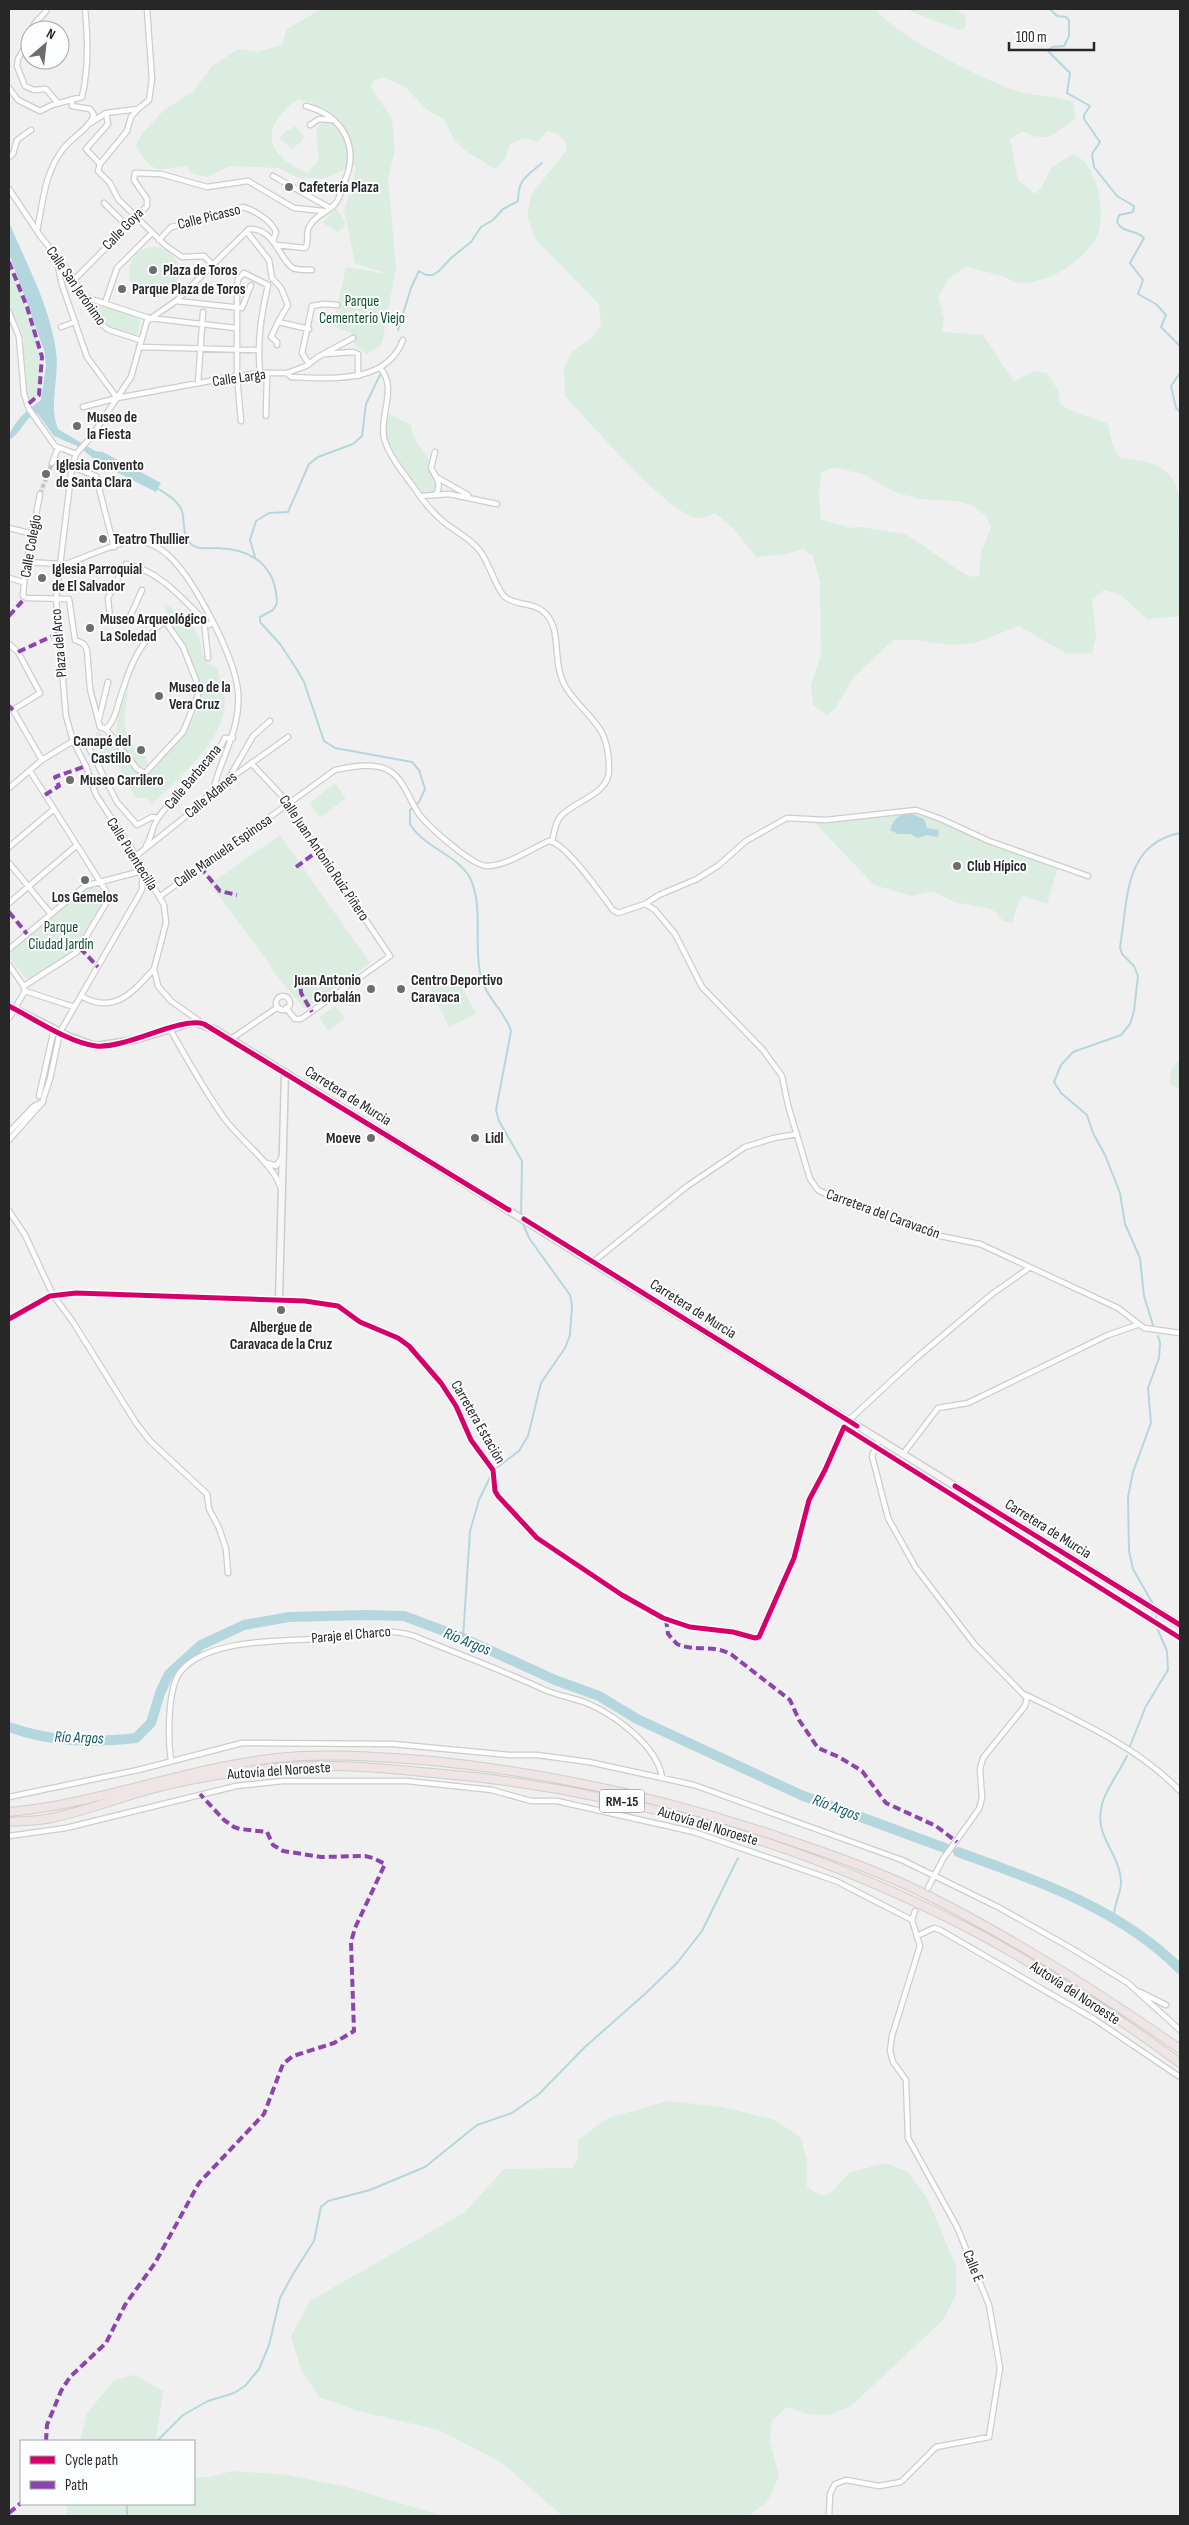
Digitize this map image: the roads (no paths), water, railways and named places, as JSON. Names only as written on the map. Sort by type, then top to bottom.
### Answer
[{"type":"highway","name":"Autovía del Noroeste","points":[[9,1812],[56,1806],[240,1762],[303,1756],[391,1757],[544,1775],[625,1792],[754,1828],[811,1848],[916,1890],[1010,1940],[1180,2049]]},
{"type":"highway","name":"Autovía del Noroeste","points":[[9,1822],[50,1818],[149,1790],[230,1773],[309,1766],[383,1768],[460,1775],[530,1783],[622,1801],[689,1819],[792,1852],[896,1894],[965,1927],[1038,1968],[1180,2063]]},
{"type":"main road","points":[[12,1007],[57,1031],[87,1044],[104,1046],[134,1040],[184,1025],[202,1023]]},
{"type":"main road","name":"Carretera de Murcia","points":[[202,1023],[524,1219],[1180,1626]]},
{"type":"main road","points":[[279,1300],[285,1072]]},
{"type":"street","points":[[36,20],[47,9]]},
{"type":"street","points":[[9,88],[18,100],[40,111],[58,103],[82,97],[86,79],[87,58],[85,9]]},
{"type":"street","points":[[147,9],[152,79],[149,100],[130,117],[127,131],[100,164],[98,171],[110,183],[118,199],[159,240],[179,256],[204,256],[213,265]]},
{"type":"street","points":[[20,55],[17,66],[25,86],[34,90],[46,89],[58,103]]},
{"type":"street","points":[[37,231],[43,192],[51,167],[64,148],[92,118],[93,112],[85,108],[72,106],[72,99]]},
{"type":"street","points":[[275,243],[305,248],[308,242],[308,228],[323,211],[330,208],[337,201],[349,171],[351,158],[344,134],[324,112],[306,106]]},
{"type":"street","points":[[87,125],[106,114],[138,109]]},
{"type":"street","points":[[100,164],[86,149],[108,124],[106,114]]},
{"type":"street","points":[[310,125],[319,119],[333,120]]},
{"type":"street","points":[[9,157],[13,154],[16,140],[31,130]]},
{"type":"street","name":"Calle Goya","points":[[73,281],[128,226],[148,202],[134,180],[135,173],[161,174],[207,187],[248,181],[294,208],[323,211]]},
{"type":"street","points":[[273,176],[330,208]]},
{"type":"street","name":"Calle San Jerónimo","points":[[9,189],[37,231],[61,260],[81,296],[103,327],[140,340]]},
{"type":"street","points":[[104,203],[128,226]]},
{"type":"street","name":"Calle Picasso","points":[[159,240],[171,227],[180,227],[193,221],[219,216],[243,207],[256,213],[274,226],[276,232],[275,243]]},
{"type":"street","points":[[9,312],[18,337],[27,405],[36,421],[58,448],[76,454],[134,373],[140,340],[149,318],[176,300],[249,229],[256,230],[275,243],[290,266],[299,270],[312,270]]},
{"type":"street","points":[[247,232],[269,260],[272,278],[281,288],[288,305],[271,337],[277,342],[277,345]]},
{"type":"street","points":[[105,303],[118,268],[152,233]]},
{"type":"street","points":[[61,260],[57,262],[62,285],[87,357],[117,398]]},
{"type":"street","points":[[241,421],[237,376],[236,328],[238,307],[236,287],[238,279],[244,273],[268,285],[261,313],[258,350],[260,373]]},
{"type":"street","points":[[176,300],[242,308],[251,285]]},
{"type":"street","points":[[81,296],[149,318],[236,328]]},
{"type":"street","points":[[309,364],[302,353],[309,329],[308,321],[312,306],[322,304],[337,305]]},
{"type":"street","points":[[198,383],[203,312]]},
{"type":"street","points":[[136,313],[143,319],[145,325]]},
{"type":"street","points":[[61,328],[76,322]]},
{"type":"street","points":[[278,322],[309,329]]},
{"type":"street","name":"Calle Larga","points":[[83,408],[117,398],[237,376],[260,373],[287,373],[309,364],[353,338]]},
{"type":"street","points":[[287,373],[291,377],[358,376],[380,368],[400,347],[403,340]]},
{"type":"street","points":[[139,347],[258,350]]},
{"type":"street","points":[[323,354],[353,352],[358,354],[358,376]]},
{"type":"street","points":[[380,368],[385,373],[388,396],[383,428],[384,439],[419,495],[439,518],[481,552],[505,597],[516,602],[532,604],[546,614],[555,636],[558,673],[569,692],[596,722],[605,739],[610,770],[606,784],[559,818],[552,842],[569,855],[612,910],[621,913],[645,904],[659,895],[697,879],[719,865],[746,841],[785,819],[826,820],[906,810],[916,810],[942,819],[989,841],[1088,876]]},
{"type":"street","points":[[266,373],[266,416]]},
{"type":"street","points":[[52,463],[58,448]]},
{"type":"street","points":[[434,452],[431,468],[437,477],[439,485],[435,495]]},
{"type":"street","name":"Plaza del Arco","points":[[63,687],[56,598],[72,467],[76,454]]},
{"type":"street","points":[[72,467],[96,476],[114,547]]},
{"type":"street","points":[[437,477],[475,499]]},
{"type":"street","points":[[419,495],[444,493],[497,504]]},
{"type":"street","name":"Calle Colegio","points":[[40,494],[24,582],[25,598],[56,598]]},
{"type":"street","points":[[9,528],[33,534]]},
{"type":"street","points":[[28,562],[60,565],[132,541],[153,545],[161,549],[176,563],[217,629],[238,692],[237,717],[232,738],[213,791]]},
{"type":"street","points":[[126,564],[147,572],[175,590],[209,625],[213,622]]},
{"type":"street","points":[[9,578],[24,582]]},
{"type":"street","points":[[118,578],[108,598],[110,618],[128,621],[142,590]]},
{"type":"street","points":[[56,598],[69,599],[75,640],[84,644],[87,650],[90,689],[100,727],[106,729],[137,769],[145,773],[183,732],[197,701],[196,680],[183,647],[167,624],[163,622],[148,635],[141,646],[115,714],[106,729]]},
{"type":"street","points":[[204,620],[208,658]]},
{"type":"street","points":[[9,644],[18,652],[40,693],[13,710],[42,760]]},
{"type":"street","points":[[99,722],[108,682]]},
{"type":"street","name":"Calle Puentecilla","points":[[63,687],[66,716],[73,741],[86,766],[96,795],[136,856],[142,871],[164,905],[167,918],[154,969]]},
{"type":"street","points":[[95,707],[98,712],[101,710]]},
{"type":"street","points":[[228,779],[254,736],[270,721]]},
{"type":"street","name":"Calle Adanes","points":[[136,856],[228,779],[288,737]]},
{"type":"street","name":"Calle Barbacana","points":[[144,850],[152,838],[158,818],[194,776],[215,756],[226,738],[232,738]]},
{"type":"street","points":[[85,740],[117,802],[137,825],[152,817],[158,818]]},
{"type":"street","points":[[9,788],[42,760],[73,741]]},
{"type":"street","name":"Calle Juan Antonio Ruiz Piñero","points":[[251,763],[277,790],[288,805],[389,958],[301,1020],[295,1019],[286,1008]]},
{"type":"street","name":"Calle Manuela Espinosa","points":[[159,897],[335,770],[378,767],[393,773],[417,811],[428,824],[479,864],[496,865],[548,841],[552,842]]},
{"type":"street","points":[[9,1018],[12,1007],[24,989],[79,950],[107,903],[108,896],[30,771]]},
{"type":"street","points":[[9,847],[54,809]]},
{"type":"street","points":[[9,903],[76,846]]},
{"type":"street","points":[[9,863],[51,914]]},
{"type":"street","points":[[39,1096],[57,1031],[81,996],[138,897],[142,889],[142,871],[85,886]]},
{"type":"street","points":[[9,949],[85,886],[92,878],[93,872]]},
{"type":"street","points":[[94,884],[103,888]]},
{"type":"street","name":"Carretera del Caravacón","points":[[645,904],[655,910],[675,934],[702,987],[763,1050],[779,1071],[784,1080],[788,1105],[813,1185],[825,1193],[887,1215],[930,1234],[980,1244],[1118,1308],[1137,1325],[1150,1330],[1180,1333]]},
{"type":"street","points":[[9,965],[24,989],[74,1007]]},
{"type":"street","points":[[81,996],[97,1004],[118,1000],[132,992],[154,969]]},
{"type":"street","points":[[154,969],[160,990],[185,1013],[202,1023]]},
{"type":"street","points":[[231,1039],[278,1007],[286,1008],[289,1000],[283,996],[277,999],[278,1007]]},
{"type":"street","points":[[184,1025],[188,1018],[185,1013]]},
{"type":"street","points":[[170,1029],[223,1117],[275,1174],[282,1194]]},
{"type":"street","points":[[9,1140],[43,1102],[57,1031]]},
{"type":"street","points":[[9,1132],[34,1106],[43,1102]]},
{"type":"street","points":[[593,1262],[686,1187],[745,1147],[774,1138],[797,1134]]},
{"type":"street","points":[[261,1160],[276,1166],[284,1153]]},
{"type":"street","points":[[9,1211],[25,1235],[53,1295],[73,1322],[150,1441],[207,1494],[209,1509],[219,1528],[226,1549],[228,1573]]},
{"type":"street","points":[[848,1421],[914,1360],[992,1294],[1029,1268]]},
{"type":"street","name":"Carretera Estación","points":[[9,1319],[53,1295],[76,1293],[279,1300],[331,1304],[343,1309],[360,1322],[404,1342],[448,1393],[460,1412],[471,1440],[493,1470],[494,1491],[532,1534],[627,1598],[663,1618],[690,1627],[759,1637],[794,1558],[809,1500],[844,1427]]},
{"type":"street","points":[[903,1454],[938,1408],[968,1403],[1108,1335],[1137,1325]]},
{"type":"street","points":[[879,1439],[872,1456],[888,1518],[916,1568],[979,1650],[1026,1695],[1115,1742],[1154,1767],[1180,1791]]},
{"type":"street","name":"Paraje el Charco","points":[[171,1761],[169,1749],[172,1692],[178,1676],[191,1662],[210,1652],[255,1642],[332,1638],[386,1631],[402,1632],[414,1636],[503,1670],[557,1695],[588,1704],[643,1741],[657,1761],[662,1777]]},
{"type":"street","points":[[928,1888],[943,1859],[979,1809],[982,1798],[980,1769],[983,1758],[1025,1706],[1026,1695]]},
{"type":"street","points":[[9,1797],[214,1752],[242,1743],[367,1743],[443,1747],[509,1756],[562,1758],[662,1777],[694,1785],[866,1845],[935,1875],[1063,1943],[1136,1991],[1180,2030]]},
{"type":"street","points":[[9,1836],[66,1828],[236,1786],[283,1781],[407,1781],[492,1790],[531,1801],[557,1801],[694,1832],[836,1881],[912,1920],[916,1911]]},
{"type":"street","name":"Calle E","points":[[829,2516],[830,2494],[835,2484],[846,2480],[879,2486],[901,2482],[936,2447],[989,2437],[998,2387],[999,2361],[989,2305],[957,2227],[908,2138],[906,2080],[893,2062],[890,2051],[892,2036],[920,1946],[912,1920]]},
{"type":"street","points":[[917,1936],[934,1928],[940,1930],[1094,2019],[1180,2077]]},
{"type":"street","points":[[1136,1991],[1166,2005]]},
{"type":"water","points":[[9,222],[37,285],[53,334],[57,361],[54,410],[58,429],[95,451],[103,452],[161,483],[156,492],[99,463],[79,447],[54,436],[37,413],[29,418],[17,434],[9,440],[16,423],[41,400],[46,366],[44,350],[9,254]]},
{"type":"water","points":[[910,813],[924,819],[927,828],[939,830],[938,837],[927,835],[918,838],[910,834],[898,834],[890,830],[897,818]]},
{"type":"waterway","points":[[1050,9],[1057,16],[1066,17],[1069,20],[1069,36],[1064,46],[1052,47],[1048,51],[1070,73],[1067,93],[1090,106],[1084,115],[1084,119],[1100,142],[1092,154],[1094,167],[1117,196],[1134,206],[1133,212],[1119,215],[1117,222],[1122,228],[1137,233],[1144,238],[1130,263],[1143,280],[1138,294],[1156,304],[1166,315],[1161,327],[1180,346]]},
{"type":"waterway","points":[[398,330],[411,288],[419,271],[426,275],[433,275],[439,271],[451,258],[471,242],[481,227],[493,220],[503,209],[518,201],[521,183],[527,175],[542,163]]},
{"type":"waterway","points":[[1180,373],[1171,386],[1176,408],[1180,412]]},
{"type":"waterway","points":[[255,557],[250,540],[256,521],[269,513],[288,512],[309,464],[318,457],[353,444],[362,436],[366,404],[380,375]]},
{"type":"waterway","points":[[157,488],[180,507],[186,537],[194,546],[230,549],[241,552],[252,556],[267,570],[276,590],[277,603],[273,610],[260,617],[260,622],[280,644],[304,682],[324,741],[335,748],[412,762],[419,770],[425,789],[419,802],[410,810],[410,824],[423,839],[457,863],[470,878],[474,889],[478,914],[478,953],[483,985],[511,1031],[496,1110],[499,1121],[522,1161],[521,1217]]},
{"type":"waterway","points":[[1153,1325],[1144,1296],[1140,1258],[1125,1224],[1120,1193],[1105,1155],[1093,1133],[1087,1115],[1061,1093],[1054,1082],[1061,1065],[1073,1052],[1121,1035],[1130,1024],[1134,1011],[1138,976],[1134,966],[1122,954],[1120,947],[1127,894],[1138,862],[1148,849],[1161,839],[1180,833]]},
{"type":"waterway","points":[[495,1469],[519,1451],[528,1436],[541,1383],[565,1348],[570,1335],[572,1306],[570,1295],[529,1238],[522,1221]]},
{"type":"waterway","points":[[1153,1604],[1133,1569],[1129,1551],[1128,1497],[1133,1472],[1151,1423],[1148,1388],[1159,1358],[1160,1343],[1158,1336]]},
{"type":"waterway","points":[[463,1638],[470,1531],[479,1500],[492,1473]]},
{"type":"waterway","name":"Río Argos","points":[[9,1727],[40,1736],[72,1740],[136,1738],[151,1723],[160,1693],[169,1674],[201,1645],[244,1625],[289,1617],[404,1616],[463,1638],[555,1680],[599,1696],[637,1719],[801,1795],[945,1848]]},
{"type":"waterway","points":[[1130,1746],[1146,1706],[1168,1670],[1167,1651],[1157,1628]]},
{"type":"waterway","points":[[1114,1918],[1121,1885],[1120,1875],[1105,1838],[1100,1815],[1110,1785],[1127,1756]]},
{"type":"waterway","name":"Río Argos","points":[[958,1852],[1047,1886],[1104,1913],[1131,1929],[1180,1969]]},
{"type":"waterway","points":[[158,2440],[183,2415],[208,2401],[234,2393],[245,2386],[259,2369],[269,2345],[280,2298],[314,2241],[321,2207],[328,2201],[370,2190],[425,2167],[477,2125],[512,2113],[539,2094],[585,2047],[677,1963],[702,1931],[738,1858]]},
{"type":"waterway","points":[[127,2505],[127,2516]]},
{"type":"tunnel","points":[[40,494],[52,463]]},
{"type":"place","name":"Cafetería Plaza","points":[[289,187]]},
{"type":"place","name":"Plaza de Toros","points":[[153,270]]},
{"type":"place","name":"Parque Plaza de Toros","points":[[122,289]]},
{"type":"place","name":"Museo de la Fiesta","points":[[77,426]]},
{"type":"place","name":"Iglesia Convento de Santa Clara","points":[[46,474]]},
{"type":"place","name":"Teatro Thullier","points":[[103,539]]},
{"type":"place","name":"Iglesia Parroquial de El Salvador","points":[[42,578]]},
{"type":"place","name":"Museo Arqueológico La Soledad","points":[[90,628]]},
{"type":"place","name":"Museo de la Vera Cruz","points":[[159,696]]},
{"type":"place","name":"Canapé del Castillo","points":[[141,750]]},
{"type":"place","name":"Museo Carrilero","points":[[70,780]]},
{"type":"place","name":"Club Hípico","points":[[957,866]]},
{"type":"place","name":"Los Gemelos","points":[[85,880]]},
{"type":"place","name":"Juan Antonio Corbalán","points":[[371,989]]},
{"type":"place","name":"Centro Deportivo Caravaca","points":[[401,989]]},
{"type":"place","name":"Moeve","points":[[371,1138]]},
{"type":"place","name":"Lidl","points":[[475,1138]]},
{"type":"place","name":"Albergue de Caravaca de la Cruz","points":[[281,1310]]},
{"type":"park label","name":"Parque Cementerio Viejo","points":[[362,310]]},
{"type":"park label","name":"Parque Ciudad Jardín","points":[[61,936]]}]
